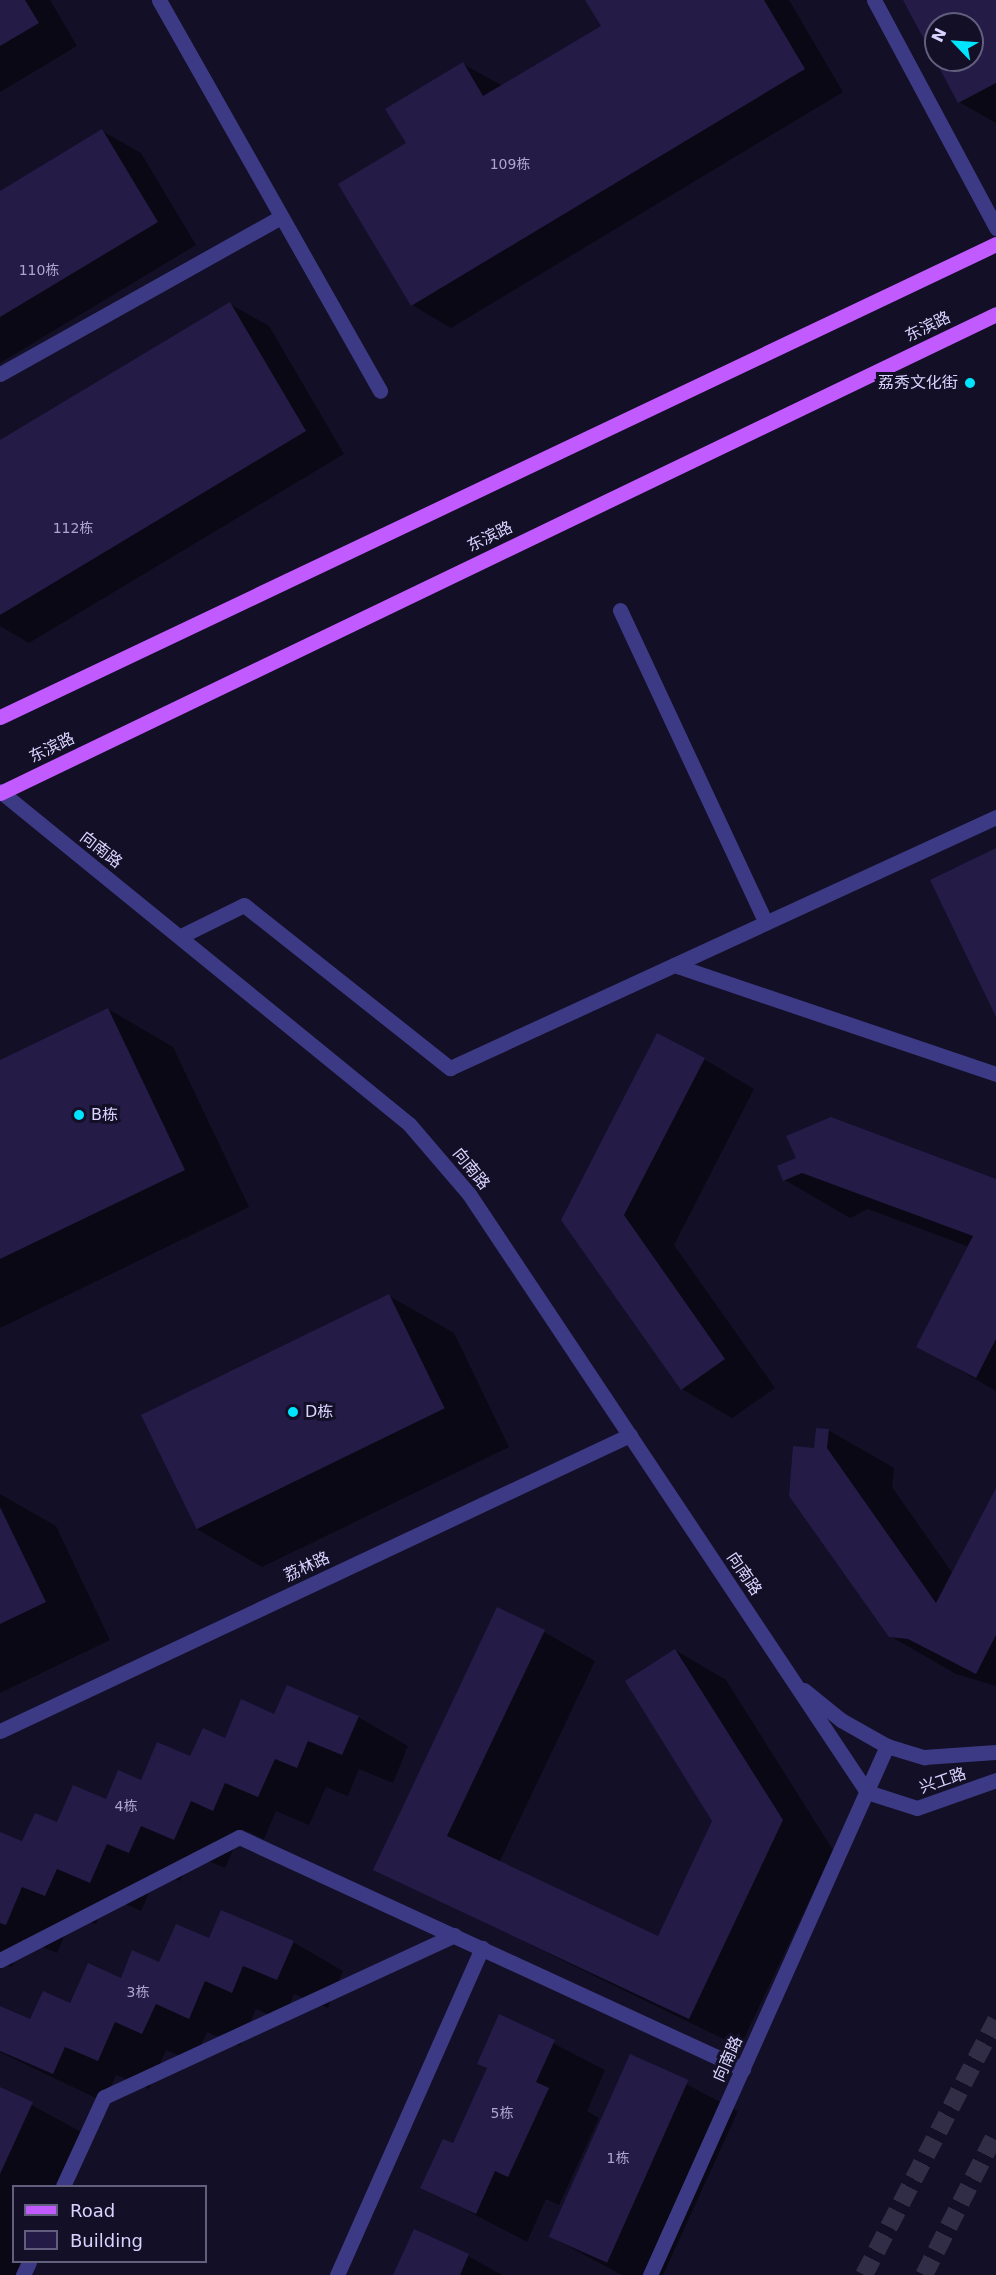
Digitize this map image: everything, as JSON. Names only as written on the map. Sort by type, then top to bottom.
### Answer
[{"type":"main road","points":[[0,717],[996,244]]},
{"type":"main road","name":"东滨路","points":[[0,792],[996,314]]},
{"type":"street","points":[[159,0],[380,391]]},
{"type":"street","points":[[874,0],[996,228]]},
{"type":"street","points":[[0,374],[282,217]]},
{"type":"street","points":[[620,610],[766,922]]},
{"type":"street","name":"向南路","points":[[0,792],[181,936],[409,1124],[469,1194],[867,1792]]},
{"type":"street","points":[[181,936],[244,905],[450,1068],[996,817]]},
{"type":"street","points":[[674,964],[996,1074]]},
{"type":"street","name":"荔林路","points":[[0,1731],[630,1435]]},
{"type":"street","name":"向南路","points":[[650,2275],[887,1746],[841,1720],[793,1680]]},
{"type":"street","name":"兴工路","points":[[887,1746],[924,1757],[996,1752]]},
{"type":"street","name":"兴工路","points":[[867,1792],[917,1808],[996,1780]]},
{"type":"street","points":[[0,1960],[239,1837],[743,2069]]},
{"type":"street","points":[[64,2185],[104,2097],[454,1935]]},
{"type":"street","points":[[337,2275],[482,1948]]},
{"type":"building","points":[[0,0],[25,0],[39,23],[0,46]]},
{"type":"building","points":[[585,0],[764,0],[805,69],[411,306],[338,184],[406,143],[385,109],[463,62],[483,96],[601,26]]},
{"type":"building","points":[[903,0],[996,0],[996,83],[958,103],[941,72],[984,72],[984,12],[924,12],[924,39]]},
{"type":"building","points":[[102,129],[158,222],[0,317],[0,191]]},
{"type":"building","points":[[230,302],[306,431],[0,615],[0,440]]},
{"type":"building","points":[[996,848],[996,1017],[930,880]]},
{"type":"building","name":"B栋","points":[[108,1008],[185,1170],[0,1259],[0,1060]]},
{"type":"building","points":[[657,1033],[705,1058],[624,1215],[725,1359],[681,1390],[561,1220]]},
{"type":"building","points":[[831,1117],[996,1179],[996,1339],[976,1378],[916,1347],[973,1236],[802,1173],[783,1181],[777,1166],[796,1158],[786,1136]]},
{"type":"building","name":"D栋","points":[[389,1294],[445,1408],[197,1529],[141,1415]]},
{"type":"building","points":[[816,1428],[829,1429],[827,1448],[936,1603],[996,1488],[996,1635],[976,1674],[908,1639],[889,1637],[789,1496],[793,1446],[814,1448]]},
{"type":"building","points":[[0,1507],[46,1602],[0,1624]]},
{"type":"building","points":[[497,1607],[545,1630],[447,1836],[658,1936],[712,1821],[625,1681],[675,1649],[783,1820],[689,2019],[373,1870]]},
{"type":"building","points":[[287,1685],[359,1716],[342,1755],[308,1741],[297,1768],[275,1759],[258,1797],[225,1783],[213,1811],[191,1801],[174,1840],[141,1826],[129,1853],[107,1844],[90,1883],[57,1869],[45,1896],[22,1887],[6,1925],[0,1923],[0,1832],[22,1841],[35,1813],[57,1822],[73,1785],[106,1799],[118,1770],[141,1780],[157,1742],[190,1756],[203,1728],[225,1738],[241,1699],[274,1714]]},
{"type":"building","points":[[221,1910],[294,1941],[277,1980],[243,1966],[232,1993],[205,1981],[189,2019],[156,2004],[142,2034],[115,2022],[98,2061],[65,2047],[53,2074],[0,2051],[0,2006],[30,2019],[43,1991],[70,2003],[88,1963],[121,1978],[132,1950],[159,1962],[176,1924],[209,1938]]},
{"type":"building","points":[[499,2014],[555,2040],[536,2082],[549,2088],[508,2177],[495,2171],[476,2214],[420,2188],[443,2139],[453,2143],[487,2068],[477,2064]]},
{"type":"building","points":[[630,2054],[688,2080],[607,2263],[549,2237]]},
{"type":"building","points":[[0,2087],[33,2102],[0,2174]]},
{"type":"building","points":[[414,2229],[469,2254],[460,2275],[393,2275]]},
{"type":"tunnel","points":[[864,2275],[996,2020]]},
{"type":"tunnel","points":[[924,2275],[996,2133]]},
{"type":"place","name":"荔秀文化街","points":[[970,383]]},
{"type":"place","name":"B栋","points":[[79,1115]]},
{"type":"place","name":"D栋","points":[[293,1412]]}]
